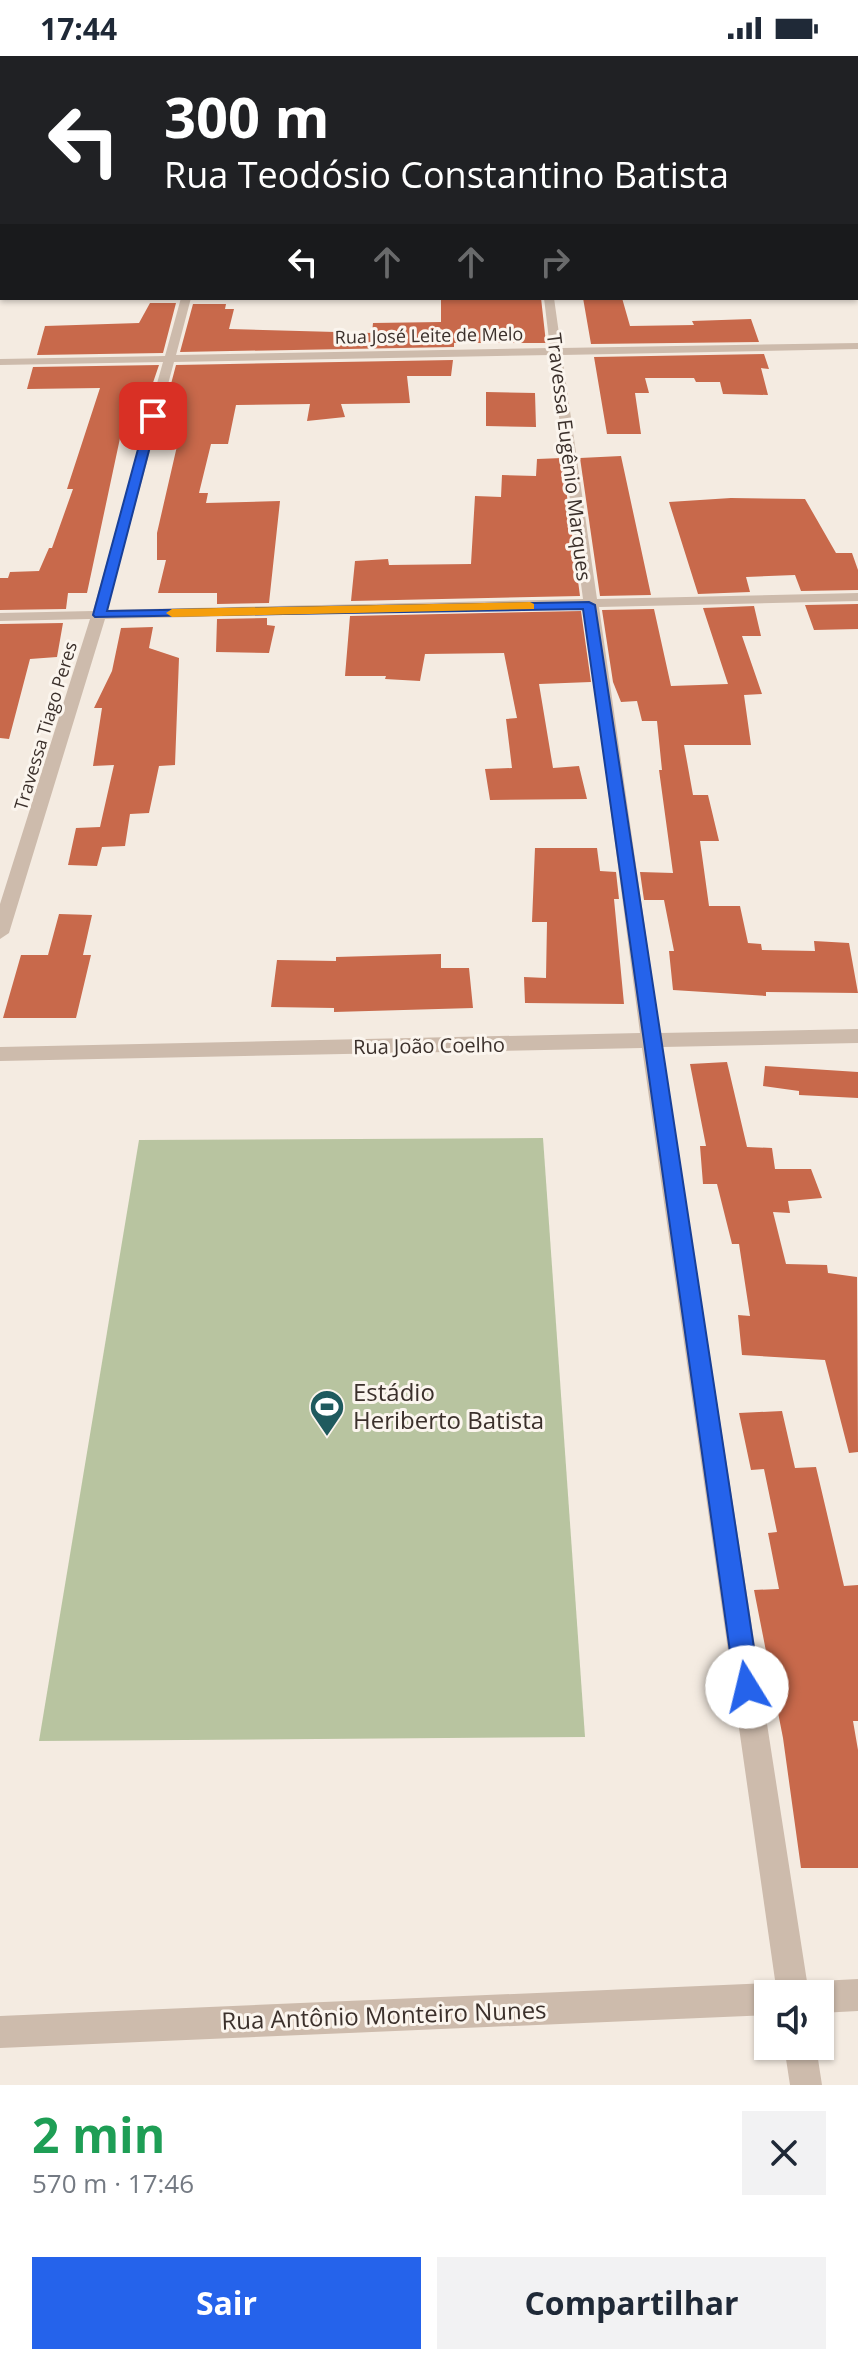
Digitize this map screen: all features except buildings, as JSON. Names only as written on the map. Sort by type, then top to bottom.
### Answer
[{"type":"street","name":"Travessa Tiago Peres","points":[[0,933],[99,615],[185,300]]},
{"type":"street","name":"Travessa Eugênio Marques","points":[[549,300],[651,1042],[791,1980]]},
{"type":"street","name":"Rua José Leite de Melo","points":[[0,362],[858,346]]},
{"type":"street","points":[[0,617],[858,597]]},
{"type":"street","name":"Rua João Coelho","points":[[0,1054],[858,1036]]},
{"type":"street","points":[[834,1996],[858,1995]]},
{"type":"street","name":"Rua Antônio Monteiro Nunes","points":[[0,2032],[754,2000]]},
{"type":"street","points":[[802,2060],[806,2085]]},
{"type":"green space","name":"Estádio Heriberto Batista","points":[[543,1138],[585,1737],[39,1741],[139,1140]]},
{"type":"slow traffic","points":[[172,613],[530,606]]},
{"type":"place","name":"Estádio Heriberto Batista","points":[[327,1438]]},
{"type":"route","points":[[153,416],[99,615],[589,605],[747,1687]]}]
